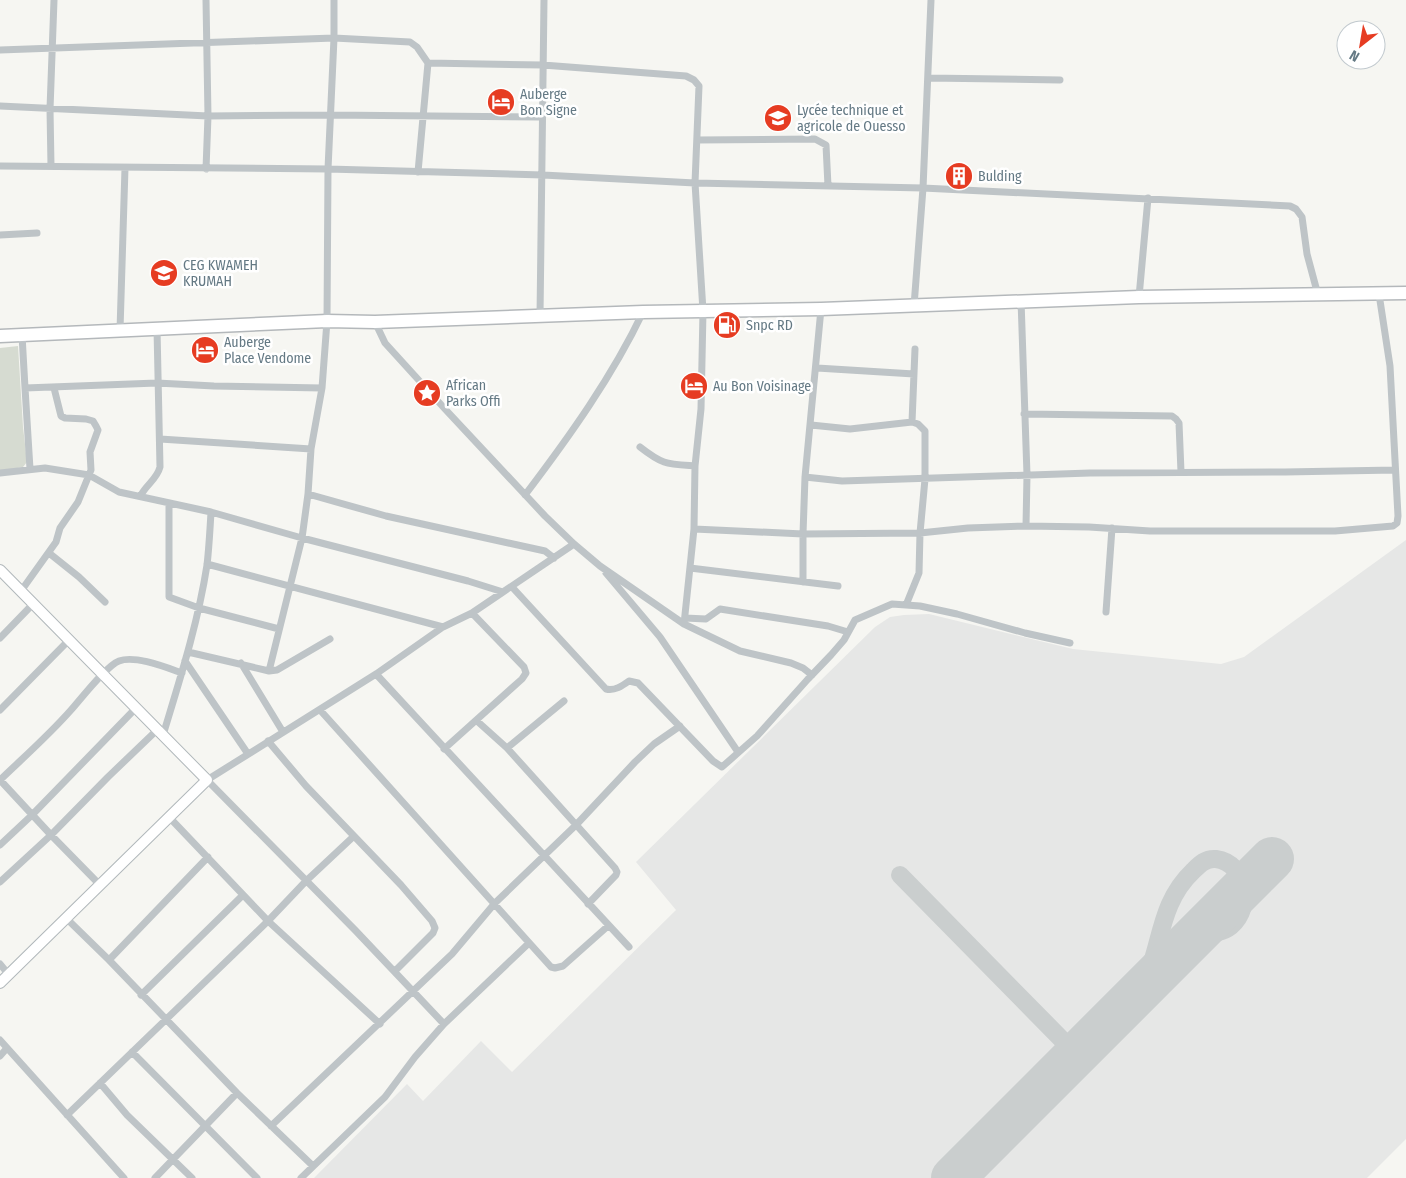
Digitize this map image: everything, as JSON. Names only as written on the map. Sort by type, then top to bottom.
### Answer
[{"type":"highway","points":[[0,336],[327,321],[374,322],[644,312],[821,309],[1021,300],[1406,293]]},
{"type":"street","points":[[51,166],[50,109],[54,0]]},
{"type":"street","points":[[206,0],[208,116],[206,169]]},
{"type":"street","points":[[270,671],[302,538],[308,494],[311,449],[322,388],[327,321],[328,169],[334,0]]},
{"type":"street","points":[[540,316],[543,175],[541,117],[544,0]]},
{"type":"street","points":[[914,306],[923,188],[931,0]]},
{"type":"street","points":[[0,50],[334,38],[410,42],[417,47],[428,63],[418,172]]},
{"type":"street","points":[[428,63],[543,65],[686,76],[694,80],[699,86],[695,183],[703,311],[702,409],[695,466],[694,529],[684,621]]},
{"type":"street","points":[[928,78],[1060,80]]},
{"type":"street","points":[[0,106],[208,116],[541,117]]},
{"type":"street","points":[[696,140],[815,139],[826,144],[828,186]]},
{"type":"street","points":[[0,166],[328,169],[543,175],[695,183],[923,188],[1290,206],[1296,208],[1302,217],[1307,254],[1318,295]]},
{"type":"street","points":[[120,330],[125,168]]},
{"type":"street","points":[[1139,297],[1148,198]]},
{"type":"street","points":[[0,235],[37,233]]},
{"type":"street","points":[[694,529],[803,534],[920,533],[968,528],[1026,526],[1150,531],[1336,531],[1393,526],[1397,523],[1398,516],[1390,366],[1379,294]]},
{"type":"street","points":[[1021,300],[1027,475],[1026,526]]},
{"type":"street","points":[[804,582],[805,477],[817,368],[821,309]]},
{"type":"street","points":[[525,495],[572,431],[618,361],[644,312]]},
{"type":"street","points":[[374,322],[388,346],[525,495],[574,544],[600,566],[684,621],[740,651],[791,663],[812,674]]},
{"type":"street","points":[[141,495],[146,485],[158,476],[160,467],[157,329]]},
{"type":"street","points":[[22,335],[30,468]]},
{"type":"street","points":[[912,422],[915,349]]},
{"type":"street","points":[[817,368],[914,374]]},
{"type":"street","points":[[25,388],[157,382],[214,386],[322,388]]},
{"type":"street","points":[[21,591],[56,542],[60,528],[78,502],[92,468],[91,446],[98,430],[93,422],[86,419],[65,418],[61,416],[54,388]]},
{"type":"street","points":[[1024,414],[1172,416],[1179,423],[1181,472]]},
{"type":"street","points":[[811,425],[850,429],[912,422],[918,424],[925,431],[926,479],[920,533],[919,572],[906,605]]},
{"type":"street","points":[[160,439],[311,449]]},
{"type":"street","points":[[640,447],[666,464],[695,466]]},
{"type":"street","points":[[0,473],[30,468],[61,469],[89,475],[119,492],[141,495],[169,504],[211,512],[503,592]]},
{"type":"street","points":[[805,477],[835,481],[1027,475],[1395,470]]},
{"type":"street","points":[[308,494],[386,516],[545,550],[554,558]]},
{"type":"street","points":[[169,504],[168,595],[172,599],[199,608],[279,629]]},
{"type":"street","points":[[0,882],[51,835],[108,777],[160,732],[182,673],[199,608],[207,564],[211,512]]},
{"type":"street","points":[[1106,612],[1112,528]]},
{"type":"street","points":[[0,983],[207,780],[376,674],[443,626],[472,613],[574,544]]},
{"type":"street","points":[[49,552],[79,576],[105,602]]},
{"type":"street","points":[[207,564],[443,626]]},
{"type":"street","points":[[600,566],[660,637],[738,752]]},
{"type":"street","points":[[690,568],[838,586]]},
{"type":"street","points":[[0,570],[395,971],[444,1024]]},
{"type":"street","points":[[512,587],[606,689],[616,689],[629,681],[638,683],[719,766],[724,767],[757,736],[812,674],[831,656],[844,640],[852,624],[859,617],[892,604],[957,614],[1025,633],[1070,643]]},
{"type":"street","points":[[0,638],[33,604]]},
{"type":"street","points":[[684,621],[706,619],[720,609],[828,626],[848,632]]},
{"type":"street","points":[[444,749],[477,721],[526,673],[524,667],[472,613]]},
{"type":"street","points":[[188,652],[270,671],[290,664],[330,639]]},
{"type":"street","points":[[0,710],[69,640]]},
{"type":"street","points":[[100,885],[0,780],[70,712],[114,663],[128,659],[156,664],[182,673]]},
{"type":"street","points":[[185,661],[248,754]]},
{"type":"street","points":[[241,663],[284,732]]},
{"type":"street","points":[[376,674],[628,947]]},
{"type":"street","points":[[508,748],[564,701]]},
{"type":"street","points":[[0,845],[32,815],[136,708]]},
{"type":"street","points":[[320,710],[552,967],[559,968],[563,966],[608,926]]},
{"type":"street","points":[[477,721],[508,748],[617,872],[588,904]]},
{"type":"street","points":[[271,1126],[456,950],[495,903],[576,825],[654,744],[680,726]]},
{"type":"street","points":[[268,741],[306,786],[401,885],[432,921],[433,933],[395,971]]},
{"type":"street","points":[[169,817],[268,921],[380,1024]]},
{"type":"street","points":[[67,1115],[354,836]]},
{"type":"street","points":[[109,960],[208,858]]},
{"type":"street","points":[[141,995],[243,895]]},
{"type":"street","points":[[67,919],[109,960],[164,1020],[312,1166]]},
{"type":"street","points":[[301,1178],[385,1097],[414,1057],[444,1024],[529,942]]},
{"type":"street","points":[[0,964],[10,975]]},
{"type":"street","points":[[0,1040],[124,1178]]},
{"type":"street","points":[[0,1056],[7,1048]]},
{"type":"street","points":[[132,1052],[257,1178]]},
{"type":"street","points":[[100,1083],[131,1118],[192,1178]]},
{"type":"street","points":[[155,1178],[237,1093]]},
{"type":"shaded area","points":[[18,346],[27,462],[23,467],[0,471],[0,348]]},
{"type":"shaded area","points":[[1406,540],[1406,1139],[1367,1178],[314,1178],[407,1084],[423,1101],[481,1041],[512,1072],[676,910],[636,862],[875,627],[890,617],[929,614],[1073,649],[1221,664],[1244,657]]},
{"type":"taxiway","points":[[1142,989],[1167,912],[1182,884],[1196,868],[1206,861],[1216,859],[1226,862],[1235,869],[1243,887],[1244,898],[1238,918],[1223,931],[1195,936]]},
{"type":"taxiway","points":[[900,875],[1077,1055]]},
{"type":"runway","points":[[953,1178],[1272,859]]},
{"type":"place","name":"Auberge Bon Signe","points":[[501,102]]},
{"type":"place","name":"Lycée technique et agricole de Ouesso","points":[[778,118]]},
{"type":"place","name":"Bulding","points":[[959,176]]},
{"type":"place","name":"CEG KWAMEH KRUMAH","points":[[164,273]]},
{"type":"place","name":"Snpc RD","points":[[727,325]]},
{"type":"place","name":"Auberge Place Vendome","points":[[205,350]]},
{"type":"place","name":"Au Bon Voisinage","points":[[694,386]]},
{"type":"place","name":"African Parks Offi","points":[[427,393]]}]
